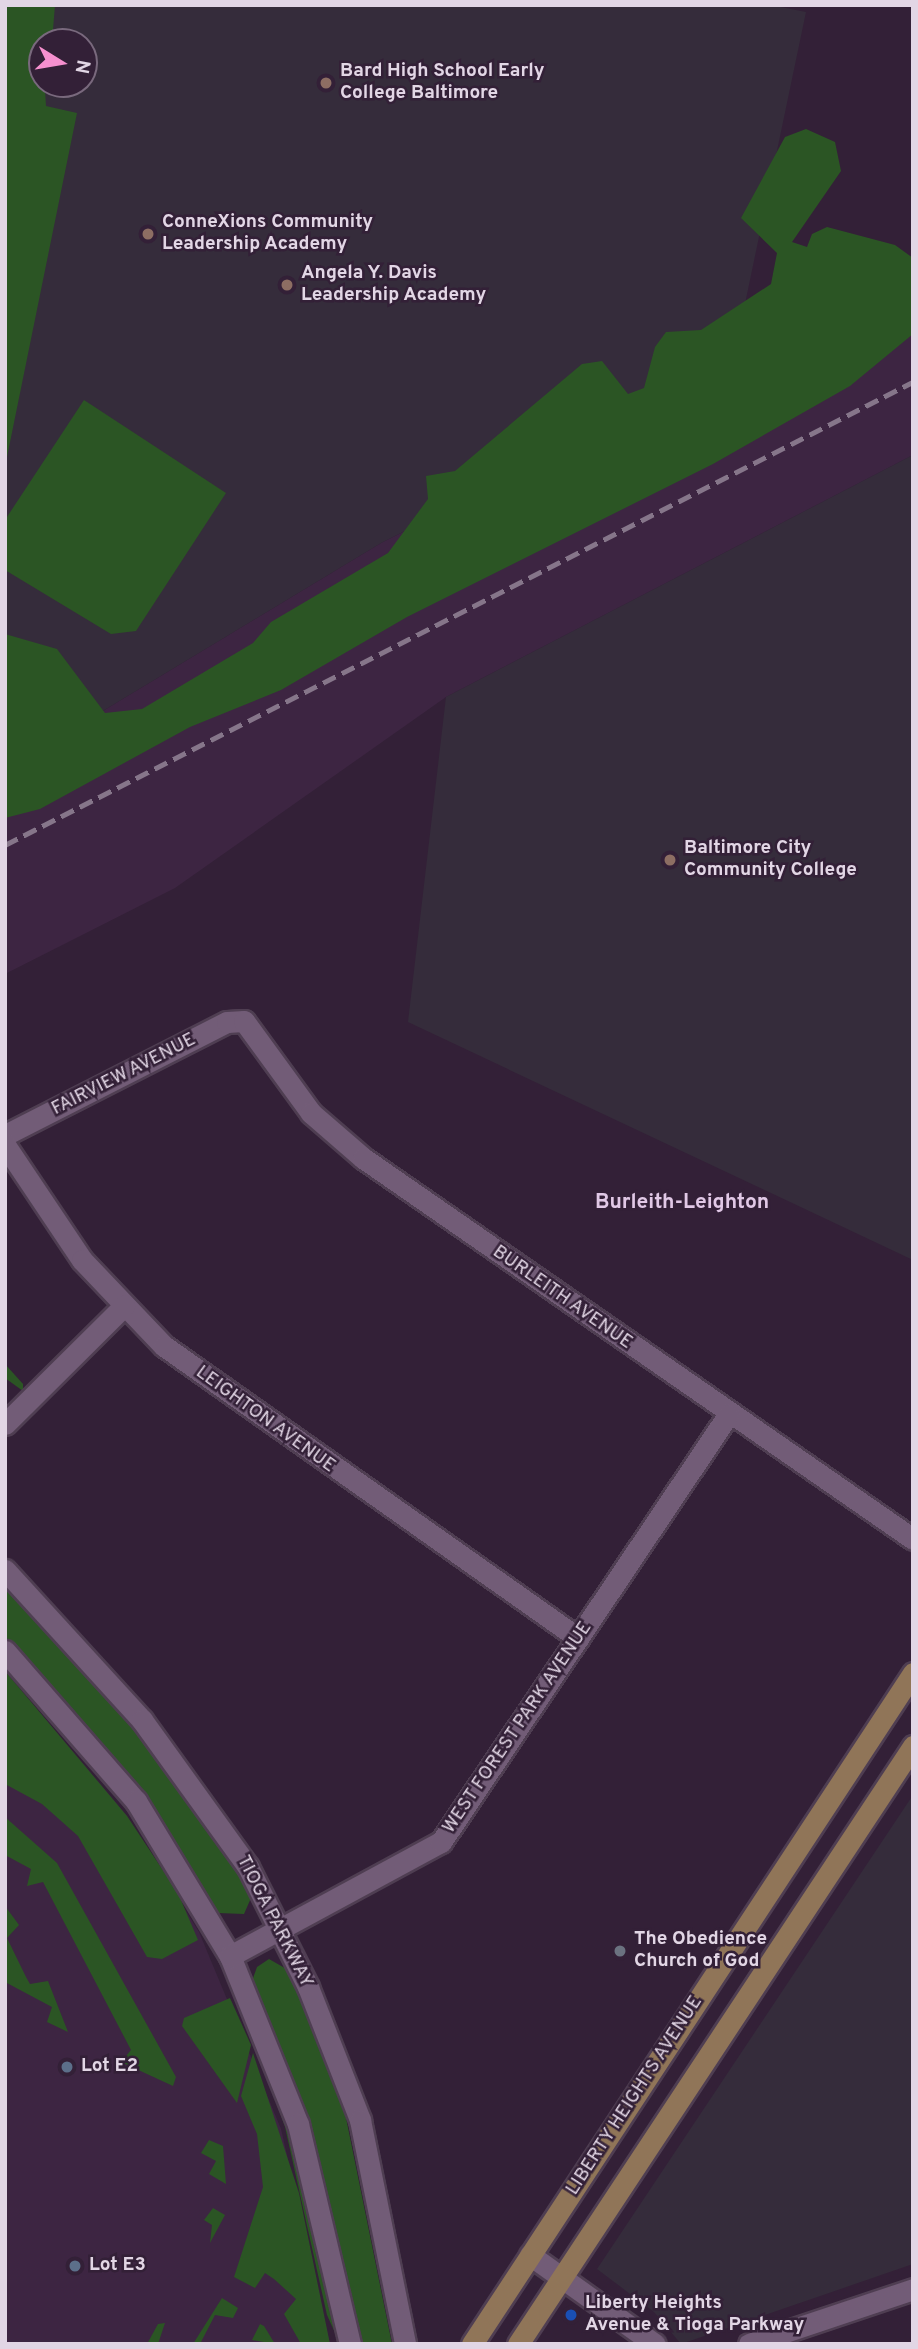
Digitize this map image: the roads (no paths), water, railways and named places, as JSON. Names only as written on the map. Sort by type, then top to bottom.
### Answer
[{"type":"main road","name":"LIBERTY HEIGHTS AVENUE","points":[[472,2344],[913,1673]]},
{"type":"main road","name":"LIBERTY HEIGHTS AVENUE","points":[[518,2344],[913,1746]]},
{"type":"street","name":"FAIRVIEW AVENUE","points":[[5,1135],[227,1022],[244,1021]]},
{"type":"street","name":"BURLEITH AVENUE","points":[[244,1021],[311,1113],[363,1158],[727,1415],[913,1539]]},
{"type":"street","name":"LEIGHTON AVENUE","points":[[5,1145],[49,1216],[124,1306],[211,1382],[578,1638]]},
{"type":"street","points":[[5,1424],[124,1306]]},
{"type":"street","name":"WEST FOREST PARK AVENUE","points":[[230,1956],[441,1842],[727,1415]]},
{"type":"street","name":"TIOGA PARKWAY","points":[[5,1570],[179,1766],[248,1867],[338,2055],[360,2120],[405,2344]]},
{"type":"street","points":[[5,1651],[136,1801],[230,1956],[298,2124],[351,2344]]},
{"type":"street","points":[[530,2255],[563,2276],[654,2344]]},
{"type":"street","points":[[749,2344],[913,2289]]},
{"type":"railway","points":[[5,845],[913,382]]},
{"type":"place","name":"Bard High School Early College Baltimore","points":[[326,83]]},
{"type":"place","name":"ConneXions Community Leadership Academy","points":[[148,234]]},
{"type":"place","name":"Angela Y. Davis Leadership Academy","points":[[287,285]]},
{"type":"place","name":"Baltimore City Community College","points":[[670,860]]},
{"type":"place","name":"The Obedience Church of God","points":[[620,1951]]},
{"type":"place","name":"Lot E2","points":[[67,2067]]},
{"type":"place","name":"Lot E3","points":[[75,2266]]},
{"type":"place","name":"Liberty Heights Avenue & Tioga Parkway","points":[[571,2315]]},
{"type":"district","name":"Burleith-Leighton","points":[[682,1203]]}]
